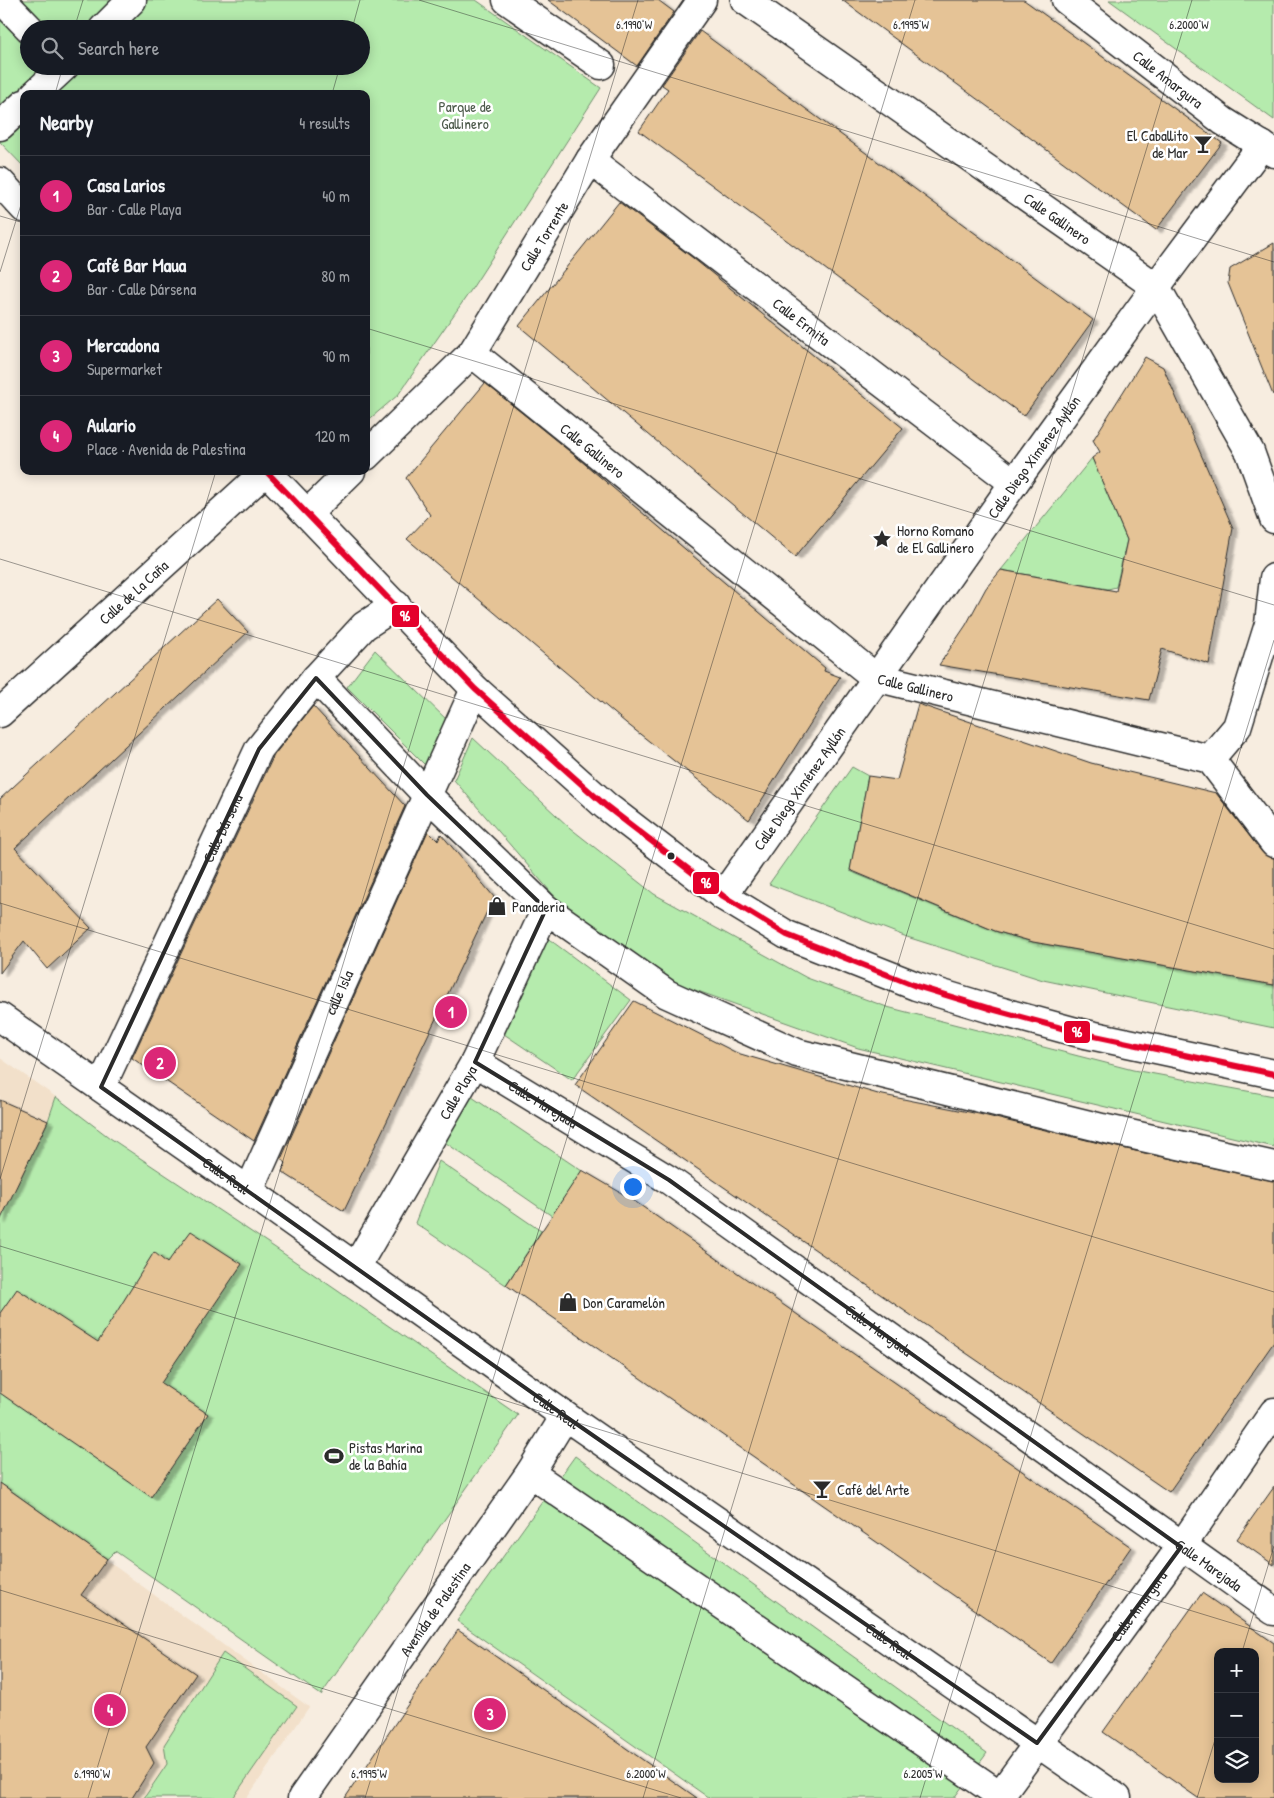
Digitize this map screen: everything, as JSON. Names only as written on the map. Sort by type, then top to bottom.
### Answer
[{"type":"street","points":[[2,0],[21,20]]},
{"type":"street","points":[[112,20],[132,0]]},
{"type":"street","points":[[507,0],[601,65]]},
{"type":"street","name":"Calle Torrente","points":[[370,452],[472,353],[590,160],[702,0]]},
{"type":"street","name":"Calle Gallinero","points":[[745,0],[1156,286],[1250,452],[1274,519]]},
{"type":"street","name":"Calle Amargura","points":[[1066,0],[1224,121],[1268,149]]},
{"type":"street","points":[[39,90],[55,75]]},
{"type":"street","points":[[0,126],[20,108]]},
{"type":"street","name":"Calle Diego Ximénez Ayllón","points":[[723,896],[875,678],[1156,286],[1268,149]]},
{"type":"street","name":"Calle Ermita","points":[[590,160],[1014,483]]},
{"type":"street","points":[[0,182],[20,204]]},
{"type":"street","name":"Calle Gallinero","points":[[472,353],[875,678],[1210,759]]},
{"type":"street","name":"Calle de La Caña","points":[[0,713],[262,475]]},
{"type":"street","points":[[270,475],[475,689],[606,806],[723,896],[787,935],[916,986],[1076,1032],[1274,1074]]},
{"type":"street","points":[[308,513],[347,475]]},
{"type":"street","points":[[1274,578],[1270,624],[1237,726],[1210,759],[1274,843]]},
{"type":"street","name":"Calle Dársena","points":[[101,1087],[258,749],[316,678],[364,626],[396,605]]},
{"type":"street","points":[[316,678],[427,795],[546,909],[667,994],[797,1053],[1102,1128],[1274,1166]]},
{"type":"street","name":"calle Isla","points":[[249,1190],[475,689]]},
{"type":"street","name":"Calle Playa","points":[[356,1267],[475,1062],[546,909]]},
{"type":"street","name":"Calle Real","points":[[0,1017],[249,1190],[565,1416],[1117,1798]]},
{"type":"street","name":"Calle Marejada","points":[[475,1062],[669,1180],[1181,1547],[1274,1611]]},
{"type":"street","name":"Calle Amargura","points":[[999,1797],[1181,1547],[1274,1412]]},
{"type":"street","name":"Avenida de Palestina","points":[[302,1798],[530,1473],[565,1416]]},
{"type":"street","points":[[530,1473],[999,1797]]},
{"type":"highlighted area","points":[[316,678],[427,795],[546,909],[475,1062],[669,1180],[1181,1547],[1037,1743],[565,1416],[101,1087],[259,749]]},
{"type":"shaded area","points":[[0,1058],[56,1097],[48,1121],[17,1185],[0,1183]]},
{"type":"shaded area","points":[[0,1483],[309,1707],[247,1798],[0,1798]]},
{"type":"green space","name":"Parque de Gallinero","points":[[0,0],[476,0],[601,88],[471,290],[398,395],[370,419],[370,90],[20,90],[20,163],[0,142]]},
{"type":"green space","points":[[1109,0],[1274,0],[1274,120]]},
{"type":"green space","points":[[1092,458],[1127,540],[1116,587],[1108,589],[1001,570]]},
{"type":"green space","points":[[375,650],[449,722],[425,765],[347,687]]},
{"type":"green space","points":[[473,738],[570,828],[654,894],[807,978],[887,1007],[1133,1070],[1274,1096],[1274,1147],[858,1048],[678,984],[556,898],[454,780]]},
{"type":"green space","points":[[852,767],[868,776],[850,871],[995,931],[1033,942],[1274,985],[1274,1028],[1043,980],[907,937],[769,884]]},
{"type":"green space","points":[[542,934],[631,1000],[572,1080],[501,1032]]},
{"type":"green space","points":[[466,1093],[582,1171],[552,1216],[446,1143]]},
{"type":"green space","points":[[56,1097],[110,1138],[274,1247],[518,1415],[321,1695],[115,1551],[107,1559],[0,1483],[0,1183],[17,1185],[48,1121]]},
{"type":"green space","points":[[439,1161],[541,1231],[506,1285],[415,1223]]},
{"type":"green space","points":[[575,1456],[987,1753],[954,1798],[709,1798],[457,1621]]},
{"type":"green space","points":[[223,1653],[297,1706],[233,1798],[144,1798],[167,1764],[164,1745]]},
{"type":"building","points":[[548,0],[658,0],[674,12],[637,66]]},
{"type":"building","points":[[842,0],[1024,0],[1222,143],[1156,230]]},
{"type":"building","points":[[700,31],[1093,320],[1024,416],[639,131],[668,89],[662,85]]},
{"type":"building","points":[[619,202],[693,258],[903,428],[795,557],[519,326]]},
{"type":"building","points":[[1274,243],[1273,395],[1228,283],[1230,269]]},
{"type":"building","points":[[1145,357],[1163,367],[1233,528],[1209,664],[1162,649],[1149,700],[939,665],[966,625],[986,588],[1001,570],[1116,591],[1127,540],[1092,458],[1100,452],[1093,440]]},
{"type":"building","points":[[485,383],[579,459],[825,668],[824,671],[840,677],[749,820],[626,723],[407,539],[430,515],[406,478]]},
{"type":"building","points":[[217,599],[248,632],[15,848],[91,928],[47,969],[24,941],[0,973],[0,799]]},
{"type":"building","points":[[918,704],[1091,763],[1216,793],[1262,852],[1274,858],[1274,985],[1033,942],[995,931],[850,870],[868,776],[897,780]]},
{"type":"building","points":[[313,706],[405,806],[254,1141],[132,1058],[274,755]]},
{"type":"building","points":[[428,831],[438,841],[441,834],[494,897],[344,1211],[282,1172],[286,1163],[281,1159]]},
{"type":"building","points":[[634,1001],[737,1053],[878,1094],[979,1114],[1099,1143],[1274,1181],[1274,1342],[1169,1492],[575,1085]]},
{"type":"building","points":[[0,1100],[48,1121],[0,1221]]},
{"type":"building","points":[[582,1170],[630,1198],[1131,1547],[1051,1663],[506,1285]]},
{"type":"building","points":[[191,1231],[242,1264],[161,1383],[208,1414],[151,1497],[0,1393],[0,1313],[17,1289],[98,1342],[154,1252],[167,1263]]},
{"type":"building","points":[[0,1483],[107,1559],[81,1595],[196,1674],[146,1747],[154,1763],[132,1798],[0,1798]]},
{"type":"building","points":[[1274,1487],[1274,1565],[1237,1539]]},
{"type":"building","points":[[1202,1593],[1274,1643],[1274,1798],[1198,1798],[1103,1732]]},
{"type":"building","points":[[458,1630],[697,1798],[345,1798]]},
{"type":"transit line","name":"96","points":[[270,475],[475,689],[606,806],[723,896],[787,935],[916,986],[988,1008],[1076,1032],[1274,1074]]},
{"type":"place","name":"El Caballito de Mar","points":[[1203,144]]},
{"type":"place","name":"Horno Romano de El Gallinero","points":[[882,539]]},
{"type":"place","name":"Panaderia","points":[[497,906]]},
{"type":"place","name":"Casa Larios","points":[[451,1012]]},
{"type":"place","name":"Café Bar Maua","points":[[160,1063]]},
{"type":"place","name":"Don Caramelón","points":[[568,1302]]},
{"type":"place","name":"Pistas Marina de la Bahía","points":[[334,1456]]},
{"type":"place","name":"Café del Arte","points":[[822,1489]]},
{"type":"place","name":"Aulario","points":[[110,1710]]},
{"type":"place","name":"Mercadona","points":[[490,1714]]}]
